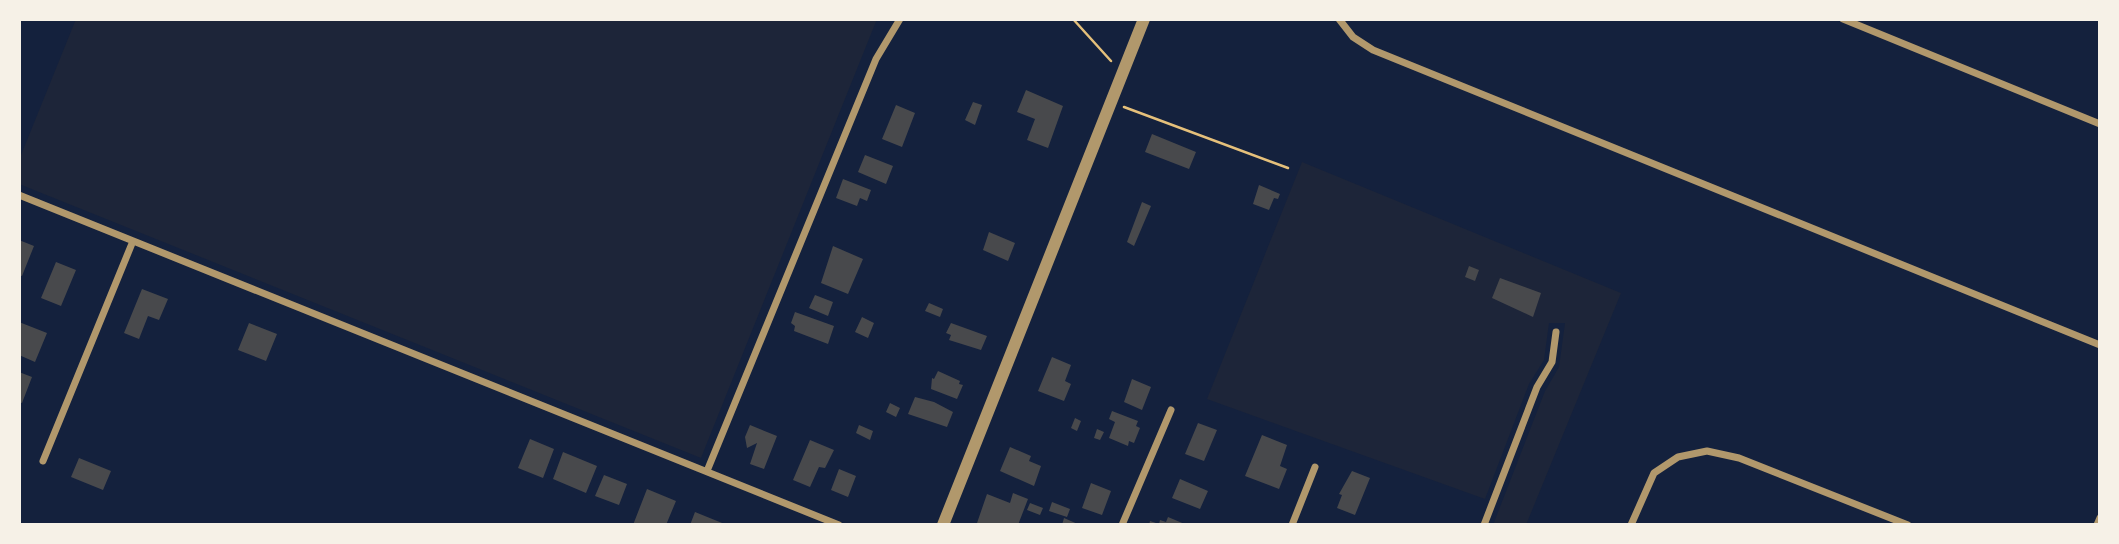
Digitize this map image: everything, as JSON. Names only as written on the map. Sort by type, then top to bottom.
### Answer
[{"type":"street","points":[[707,471],[876,58],[900,19]]},
{"type":"street","points":[[943,525],[1144,19]]},
{"type":"street","points":[[1339,19],[1353,37],[1373,50],[2100,345]]},
{"type":"street","points":[[1843,19],[2100,124]]},
{"type":"street","points":[[19,195],[839,525]]},
{"type":"street","points":[[43,461],[134,241]]},
{"type":"street","points":[[1484,525],[1537,387],[1552,362],[1556,332]]},
{"type":"street","points":[[1122,525],[1171,410]]},
{"type":"street","points":[[1631,525],[1654,473],[1678,457],[1707,451],[1739,458],[1908,525]]},
{"type":"street","points":[[1293,525],[1315,467]]},
{"type":"street","points":[[2097,525],[2100,518]]},
{"type":"path","points":[[1073,19],[1101,47],[1121,76]]},
{"type":"path","points":[[1111,102],[1288,168]]},
{"type":"shaded area","points":[[76,19],[877,19],[701,458],[19,184],[19,160]]},
{"type":"shaded area","points":[[1302,162],[1621,293],[1526,525],[1493,525],[1545,391],[1559,367],[1565,323],[1549,323],[1544,360],[1529,384],[1485,499],[1207,399]]},
{"type":"building","points":[[1026,90],[1063,106],[1048,148],[1027,140],[1035,119],[1017,112]]},
{"type":"building","points":[[973,102],[982,105],[975,125],[965,120]]},
{"type":"building","points":[[896,105],[915,113],[902,147],[882,139]]},
{"type":"building","points":[[1152,134],[1196,152],[1189,169],[1145,152]]},
{"type":"building","points":[[865,155],[893,166],[886,184],[858,172]]},
{"type":"building","points":[[843,179],[871,190],[867,201],[860,198],[857,206],[836,198]]},
{"type":"building","points":[[1259,185],[1280,194],[1278,199],[1274,198],[1269,210],[1253,204]]},
{"type":"building","points":[[1142,202],[1151,206],[1134,246],[1127,242]]},
{"type":"building","points":[[989,232],[1015,243],[1008,261],[983,250]]},
{"type":"building","points":[[19,240],[34,246],[22,276],[19,275]]},
{"type":"building","points":[[833,246],[863,259],[848,294],[821,283]]},
{"type":"building","points":[[56,262],[76,270],[61,306],[41,298]]},
{"type":"building","points":[[1469,266],[1479,270],[1475,281],[1465,277]]},
{"type":"building","points":[[1500,278],[1541,293],[1533,317],[1492,298]]},
{"type":"building","points":[[142,289],[168,299],[159,320],[148,316],[139,339],[124,333]]},
{"type":"building","points":[[815,295],[833,302],[828,316],[809,308]]},
{"type":"building","points":[[929,303],[943,309],[940,317],[925,311]]},
{"type":"building","points":[[795,312],[834,326],[828,344],[794,331],[795,326],[791,323]]},
{"type":"building","points":[[862,317],[874,323],[868,338],[855,332]]},
{"type":"building","points":[[19,322],[47,333],[35,362],[19,355]]},
{"type":"building","points":[[249,323],[277,334],[266,361],[238,350]]},
{"type":"building","points":[[951,323],[987,336],[981,350],[949,340],[951,335],[946,333]]},
{"type":"building","points":[[1052,357],[1071,365],[1065,381],[1071,384],[1064,401],[1038,391]]},
{"type":"building","points":[[938,371],[963,385],[957,399],[931,389],[932,378],[934,379]]},
{"type":"building","points":[[19,372],[32,377],[22,403],[19,402]]},
{"type":"building","points":[[1132,379],[1151,387],[1142,410],[1124,402]]},
{"type":"building","points":[[915,397],[934,402],[953,412],[947,427],[908,414]]},
{"type":"building","points":[[890,403],[900,408],[896,417],[886,412]]},
{"type":"building","points":[[1112,411],[1138,421],[1136,426],[1140,428],[1134,443],[1129,441],[1128,446],[1109,438],[1115,422],[1109,419]]},
{"type":"building","points":[[1075,418],[1081,421],[1077,431],[1071,428]]},
{"type":"building","points":[[1198,423],[1217,430],[1204,461],[1185,454]]},
{"type":"building","points":[[750,425],[777,436],[764,469],[750,464],[757,443],[747,448],[745,437]]},
{"type":"building","points":[[859,425],[873,431],[870,440],[856,433]]},
{"type":"building","points":[[1097,429],[1104,432],[1100,440],[1094,438]]},
{"type":"building","points":[[1262,435],[1287,445],[1280,466],[1287,469],[1279,489],[1245,476]]},
{"type":"building","points":[[530,439],[554,449],[543,478],[518,468]]},
{"type":"building","points":[[810,440],[834,450],[825,468],[819,467],[810,487],[793,480]]},
{"type":"building","points":[[1010,447],[1031,456],[1029,461],[1041,466],[1034,486],[1000,471]]},
{"type":"building","points":[[563,452],[597,466],[586,493],[553,479]]},
{"type":"building","points":[[79,458],[111,471],[103,490],[71,477]]},
{"type":"building","points":[[839,469],[856,476],[848,497],[831,490]]},
{"type":"building","points":[[1352,471],[1370,478],[1355,515],[1337,508],[1342,495],[1339,494]]},
{"type":"building","points":[[604,475],[627,484],[619,505],[595,496]]},
{"type":"building","points":[[1180,479],[1208,491],[1200,509],[1172,498]]},
{"type":"building","points":[[1091,483],[1111,491],[1102,515],[1082,508]]},
{"type":"building","points":[[647,489],[676,501],[666,525],[633,525]]},
{"type":"building","points":[[1013,493],[1028,499],[1018,525],[977,523],[987,494],[1010,503]]},
{"type":"building","points":[[1052,502],[1070,509],[1067,517],[1049,511]]},
{"type":"building","points":[[1030,503],[1043,508],[1040,515],[1027,510]]},
{"type":"building","points":[[695,512],[727,525],[690,525]]},
{"type":"building","points":[[1168,517],[1187,525],[1149,525],[1150,521],[1159,524],[1160,520],[1166,522]]},
{"type":"building","points":[[1064,518],[1080,525],[1062,525]]}]
